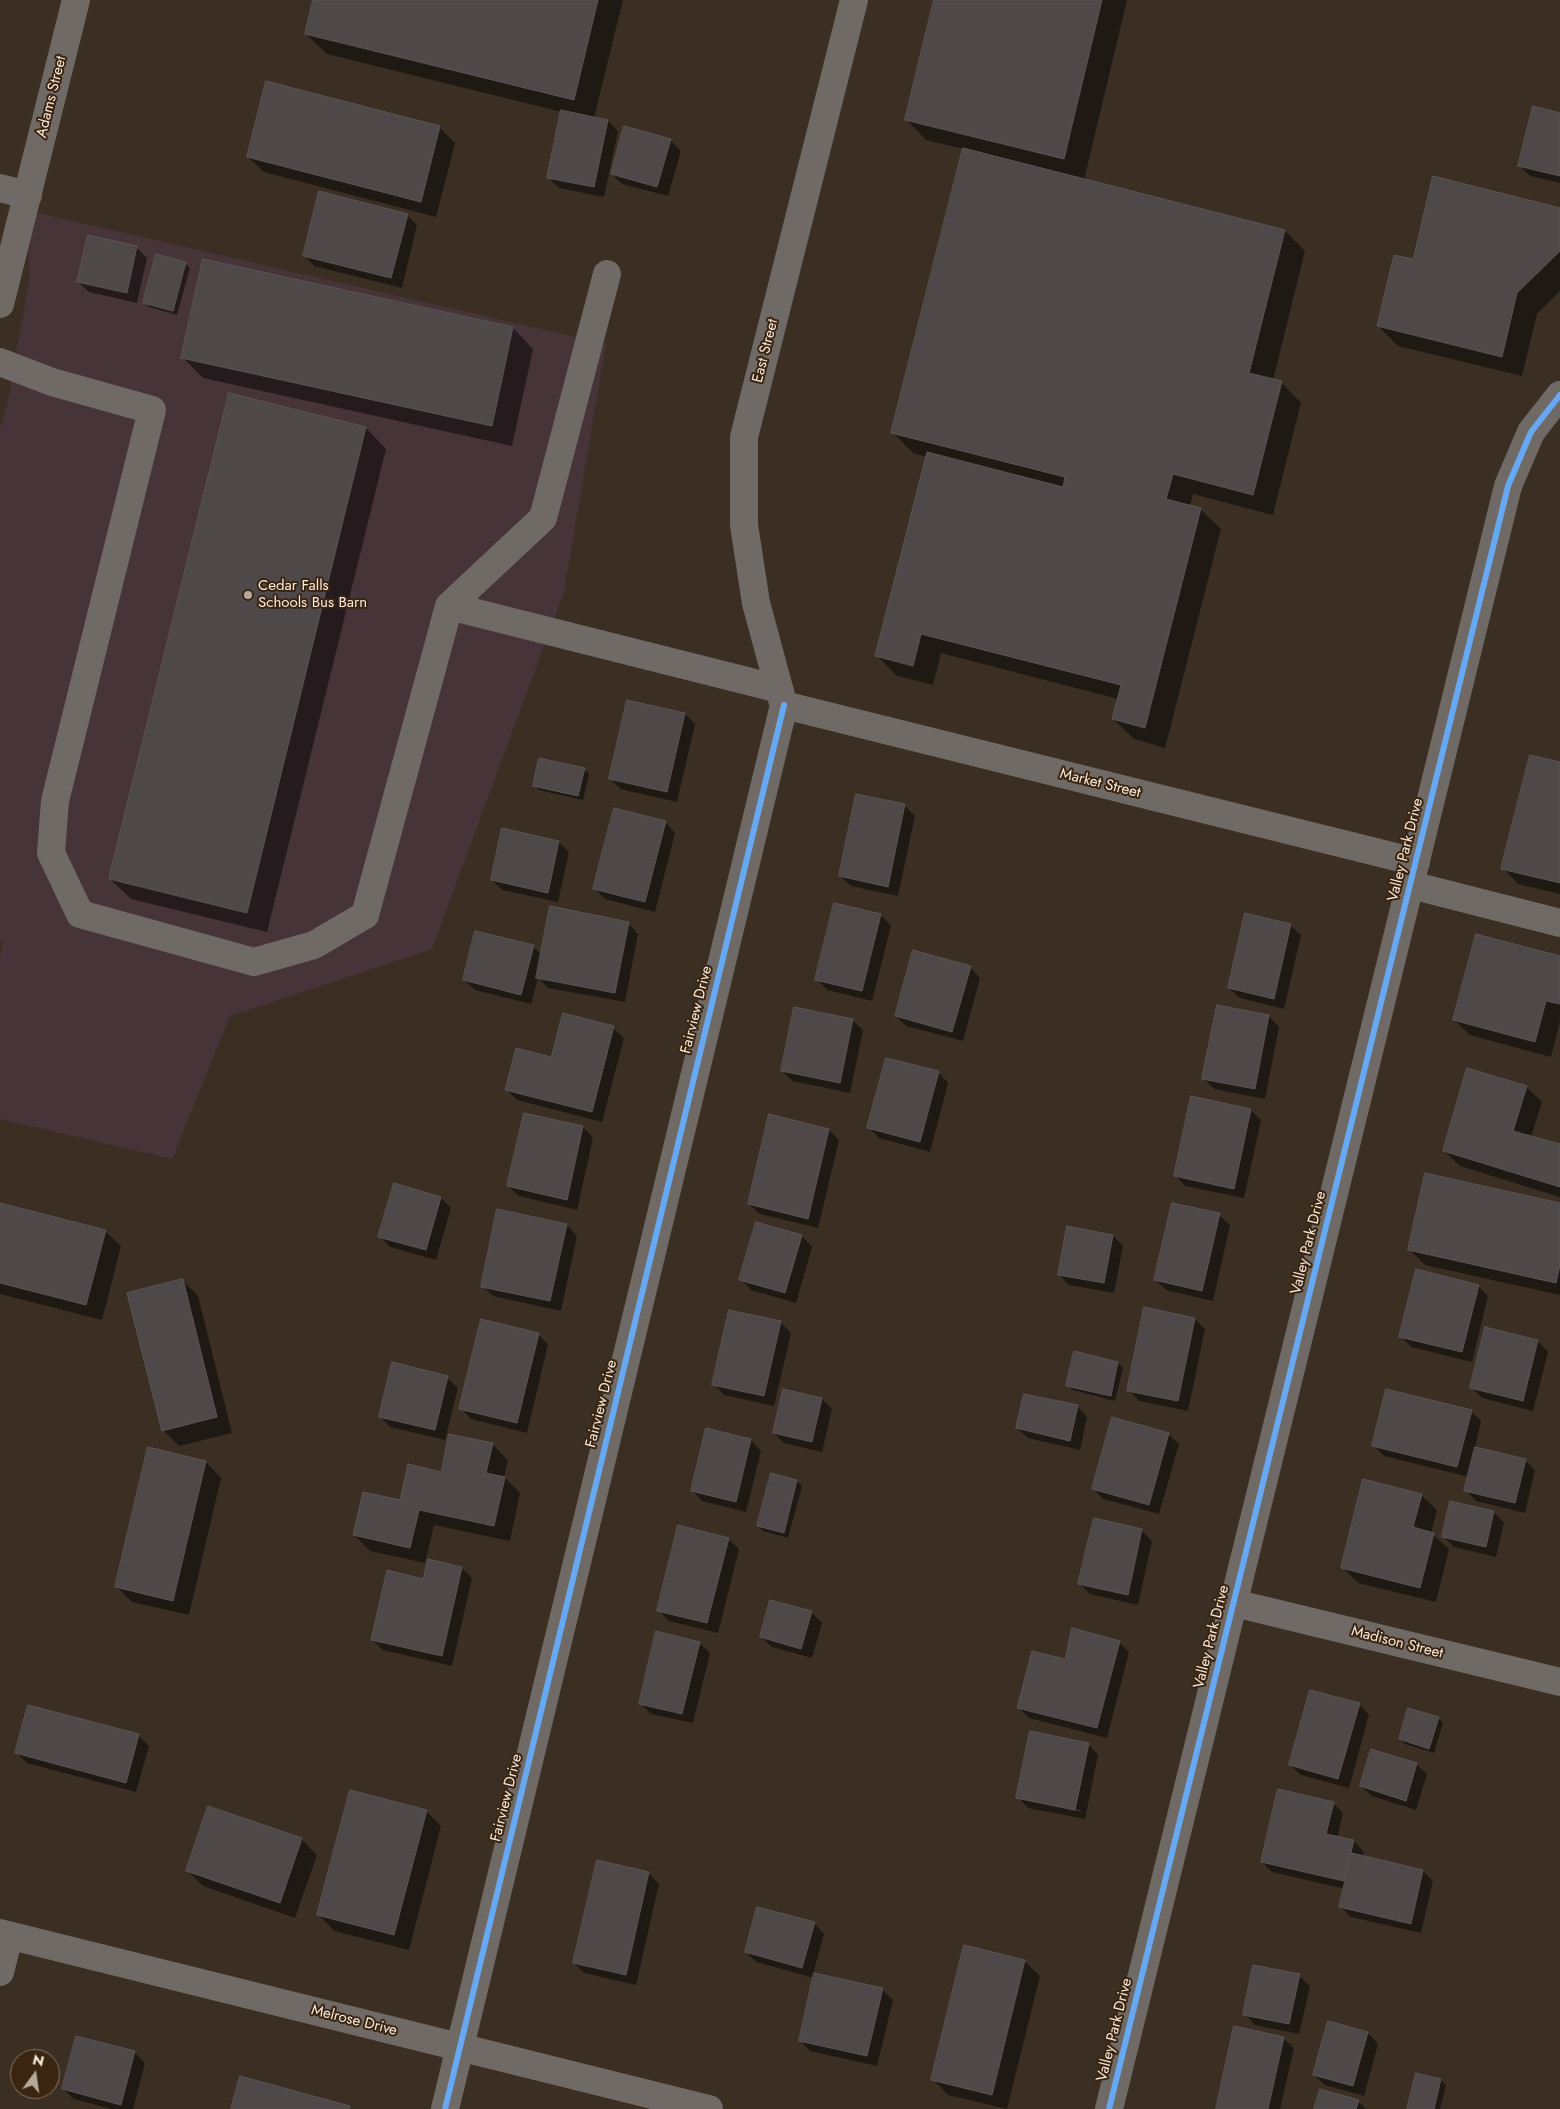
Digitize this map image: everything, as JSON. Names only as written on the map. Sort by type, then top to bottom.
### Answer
[{"type":"street","name":"Adams Street","points":[[0,304],[76,0]]},
{"type":"street","name":"East Street","points":[[781,697],[756,603],[744,525],[744,438],[854,0]]},
{"type":"street","points":[[0,188],[28,195]]},
{"type":"street","points":[[0,362],[52,382],[152,410],[55,801],[50,853],[80,914],[254,962],[314,944],[365,915],[449,606],[543,518],[607,274]]},
{"type":"street","name":"Valley Park Drive","points":[[1109,2109],[1508,486],[1532,432],[1560,395]]},
{"type":"street","name":"Market Street","points":[[449,606],[1414,874],[1560,923]]},
{"type":"street","name":"Fairview Drive","points":[[445,2109],[781,697]]},
{"type":"street","name":"Madison Street","points":[[1234,1603],[1560,1682]]},
{"type":"street","points":[[0,1972],[5,1934]]},
{"type":"street","name":"Melrose Drive","points":[[5,1934],[709,2109]]},
{"type":"shaded area","points":[[25,210],[606,344],[564,592],[432,949],[230,1016],[172,1159],[0,1119],[0,955],[3,942],[0,941],[0,429],[8,400],[30,275]]},
{"type":"building","points":[[313,0],[598,0],[574,100],[305,34]]},
{"type":"building","points":[[934,0],[1102,0],[1064,159],[905,120]]},
{"type":"building","points":[[266,81],[440,126],[421,202],[247,157]]},
{"type":"building","points":[[1533,106],[1560,113],[1560,176],[1518,166]]},
{"type":"building","points":[[561,110],[608,120],[594,187],[547,178]]},
{"type":"building","points":[[624,126],[671,139],[657,187],[611,174]]},
{"type":"building","points":[[963,148],[1285,230],[1249,373],[1282,381],[1253,495],[1173,474],[1166,499],[1201,508],[1145,728],[1112,719],[1121,685],[921,634],[913,666],[875,656],[927,452],[1063,487],[1065,477],[891,433]]},
{"type":"building","points":[[1433,176],[1560,208],[1560,251],[1517,293],[1502,357],[1377,326],[1394,255],[1413,259]]},
{"type":"building","points":[[319,191],[408,214],[391,278],[303,256]]},
{"type":"building","points":[[88,235],[137,246],[127,293],[77,282]]},
{"type":"building","points":[[156,254],[186,262],[173,311],[143,303]]},
{"type":"building","points":[[203,259],[513,327],[492,426],[181,358]]},
{"type":"building","points":[[229,393],[366,427],[247,913],[109,879]]},
{"type":"building","points":[[627,700],[685,713],[667,792],[609,779]]},
{"type":"building","points":[[1530,755],[1560,762],[1560,883],[1501,869]]},
{"type":"building","points":[[539,758],[585,768],[578,796],[533,786]]},
{"type":"building","points":[[856,794],[905,804],[888,887],[839,876]]},
{"type":"building","points":[[614,808],[666,821],[645,902],[593,889]]},
{"type":"building","points":[[502,828],[559,841],[548,893],[491,880]]},
{"type":"building","points":[[834,903],[881,914],[862,991],[815,980]]},
{"type":"building","points":[[550,906],[629,922],[615,993],[536,978]]},
{"type":"building","points":[[1245,913],[1291,924],[1274,999],[1228,988]]},
{"type":"building","points":[[475,931],[534,945],[521,995],[463,980]]},
{"type":"building","points":[[1476,934],[1560,956],[1560,1004],[1546,1001],[1535,1042],[1453,1020]]},
{"type":"building","points":[[913,950],[971,966],[952,1032],[895,1016]]},
{"type":"building","points":[[1217,1005],[1269,1015],[1255,1089],[1202,1079]]},
{"type":"building","points":[[794,1007],[853,1019],[840,1083],[781,1071]]},
{"type":"building","points":[[563,1013],[614,1026],[592,1112],[505,1090],[516,1048],[551,1057]]},
{"type":"building","points":[[886,1058],[939,1071],[920,1142],[867,1128]]},
{"type":"building","points":[[1467,1068],[1527,1086],[1513,1131],[1560,1144],[1560,1187],[1443,1151]]},
{"type":"building","points":[[1191,1096],[1251,1109],[1234,1189],[1174,1176]]},
{"type":"building","points":[[524,1113],[583,1126],[567,1200],[507,1186]]},
{"type":"building","points":[[769,1114],[829,1129],[808,1219],[748,1204]]},
{"type":"building","points":[[1425,1173],[1560,1203],[1560,1265],[1556,1283],[1408,1250]]},
{"type":"building","points":[[394,1183],[441,1197],[426,1250],[378,1237]]},
{"type":"building","points":[[0,1203],[106,1230],[86,1305],[0,1283]]},
{"type":"building","points":[[1172,1203],[1220,1213],[1202,1291],[1154,1280]]},
{"type":"building","points":[[497,1209],[567,1224],[550,1301],[481,1287]]},
{"type":"building","points":[[756,1222],[802,1235],[785,1293],[739,1280]]},
{"type":"building","points":[[1067,1226],[1113,1235],[1104,1283],[1058,1275]]},
{"type":"building","points":[[1416,1269],[1479,1285],[1462,1352],[1399,1337]]},
{"type":"building","points":[[183,1279],[217,1417],[162,1431],[127,1293]]},
{"type":"building","points":[[1144,1307],[1195,1318],[1178,1401],[1127,1391]]},
{"type":"building","points":[[729,1310],[781,1321],[764,1396],[712,1385]]},
{"type":"building","points":[[481,1319],[539,1333],[517,1423],[459,1409]]},
{"type":"building","points":[[1485,1327],[1538,1340],[1523,1401],[1470,1388]]},
{"type":"building","points":[[1074,1351],[1118,1362],[1111,1396],[1066,1386]]},
{"type":"building","points":[[392,1362],[448,1376],[435,1430],[379,1417]]},
{"type":"building","points":[[783,1389],[822,1398],[812,1442],[773,1433]]},
{"type":"building","points":[[1386,1389],[1472,1410],[1457,1467],[1372,1446]]},
{"type":"building","points":[[1024,1394],[1078,1405],[1070,1441],[1016,1428]]},
{"type":"building","points":[[1112,1417],[1169,1433],[1149,1505],[1092,1489]]},
{"type":"building","points":[[706,1428],[751,1439],[736,1502],[691,1491]]},
{"type":"building","points":[[449,1434],[493,1443],[486,1473],[505,1477],[494,1526],[419,1510],[410,1548],[353,1535],[363,1492],[400,1500],[408,1464],[441,1472]]},
{"type":"building","points":[[148,1447],[206,1461],[173,1601],[115,1587]]},
{"type":"building","points":[[1475,1447],[1526,1459],[1515,1503],[1464,1491]]},
{"type":"building","points":[[771,1473],[797,1480],[784,1533],[757,1526]]},
{"type":"building","points":[[1363,1479],[1422,1494],[1413,1527],[1434,1533],[1420,1588],[1341,1568]]},
{"type":"building","points":[[1450,1501],[1494,1511],[1486,1547],[1442,1537]]},
{"type":"building","points":[[1094,1518],[1142,1529],[1128,1595],[1078,1584]]},
{"type":"building","points":[[678,1525],[729,1538],[707,1623],[657,1611]]},
{"type":"building","points":[[428,1559],[462,1567],[442,1656],[371,1640],[387,1570],[423,1579]]},
{"type":"building","points":[[770,1600],[812,1611],[801,1649],[760,1637]]},
{"type":"building","points":[[1072,1628],[1120,1641],[1097,1728],[1017,1708],[1032,1651],[1065,1659]]},
{"type":"building","points":[[656,1631],[700,1642],[682,1714],[639,1704]]},
{"type":"building","points":[[1310,1690],[1360,1703],[1338,1779],[1289,1765]]},
{"type":"building","points":[[28,1705],[139,1734],[126,1783],[15,1753]]},
{"type":"building","points":[[1408,1708],[1439,1717],[1429,1749],[1399,1739]]},
{"type":"building","points":[[1030,1731],[1089,1743],[1075,1810],[1016,1798]]},
{"type":"building","points":[[1371,1749],[1417,1763],[1406,1801],[1360,1786]]},
{"type":"building","points":[[1278,1789],[1334,1802],[1326,1834],[1354,1840],[1344,1881],[1261,1862]]},
{"type":"building","points":[[350,1790],[427,1810],[394,1935],[317,1915]]},
{"type":"building","points":[[208,1806],[302,1838],[280,1903],[186,1871]]},
{"type":"building","points":[[1352,1853],[1423,1870],[1411,1924],[1339,1907]]},
{"type":"building","points":[[597,1860],[649,1872],[626,1975],[573,1963]]},
{"type":"building","points":[[757,1907],[815,1922],[802,1968],[745,1952]]},
{"type":"building","points":[[964,1945],[1025,1960],[992,2095],[931,2080]]},
{"type":"building","points":[[1253,1965],[1300,1974],[1289,2024],[1243,2015]]},
{"type":"building","points":[[814,1973],[883,1988],[867,2056],[799,2041]]},
{"type":"building","points":[[1328,2021],[1368,2032],[1353,2086],[1313,2075]]},
{"type":"building","points":[[1234,2026],[1284,2037],[1268,2109],[1216,2109]]},
{"type":"building","points":[[76,2036],[135,2051],[121,2105],[62,2089]]},
{"type":"building","points":[[1416,2073],[1441,2079],[1434,2109],[1407,2109]]},
{"type":"building","points":[[240,2076],[350,2106],[349,2109],[231,2109]]},
{"type":"building","points":[[1320,2089],[1359,2100],[1356,2109],[1314,2109]]},
{"type":"cycle path","points":[[1109,2109],[1508,486],[1531,432],[1560,395]]},
{"type":"cycle path","points":[[445,2109],[784,705]]},
{"type":"place","name":"Cedar Falls Schools Bus Barn","points":[[248,595]]}]
